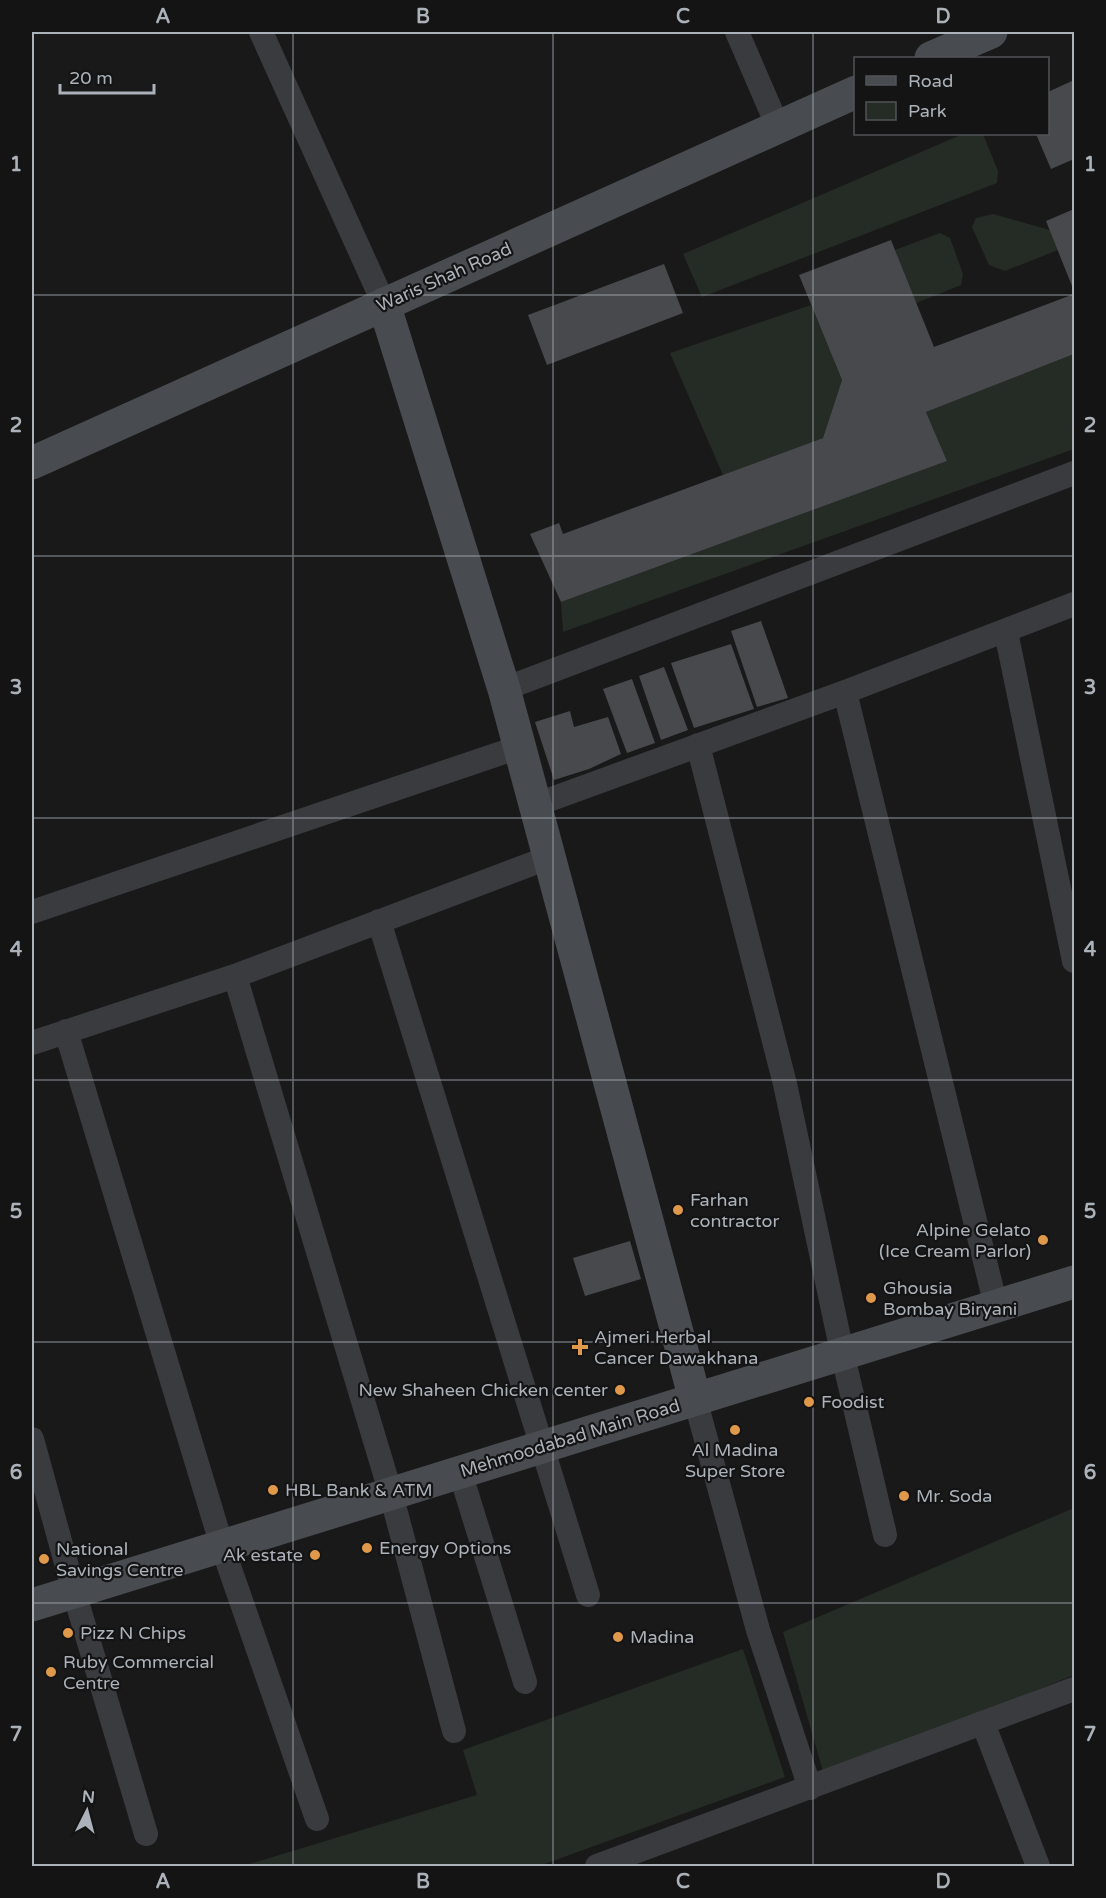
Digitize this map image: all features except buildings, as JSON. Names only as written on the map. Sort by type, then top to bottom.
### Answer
[{"type":"main road","points":[[933,57],[991,32]]},
{"type":"main road","name":"Waris Shah Road","points":[[33,457],[384,304],[854,92]]},
{"type":"main road","points":[[384,304],[504,689],[695,1399]]},
{"type":"main road","name":"Mehmoodabad Main Road","points":[[32,1605],[842,1352],[1074,1282]]},
{"type":"street","points":[[261,32],[384,304]]},
{"type":"street","points":[[737,32],[778,127]]},
{"type":"street","points":[[504,689],[1074,472]]},
{"type":"street","points":[[535,805],[1006,632],[1074,604]]},
{"type":"street","points":[[1006,632],[1074,961]]},
{"type":"street","points":[[845,692],[996,1306]]},
{"type":"street","points":[[698,745],[785,1084],[842,1352],[885,1535]]},
{"type":"street","points":[[32,912],[519,747]]},
{"type":"street","points":[[32,1043],[235,976],[550,857]]},
{"type":"street","points":[[379,921],[588,1595]]},
{"type":"street","points":[[235,976],[391,1494],[454,1731]]},
{"type":"street","points":[[66,1032],[222,1546],[317,1818]]},
{"type":"street","points":[[695,1399],[758,1630],[810,1788]]},
{"type":"street","points":[[32,1438],[74,1592],[146,1834]]},
{"type":"street","points":[[460,1472],[525,1682]]},
{"type":"street","points":[[597,1866],[1074,1689]]},
{"type":"street","points":[[983,1724],[1038,1866]]},
{"type":"green space","points":[[961,135],[983,135],[998,171],[997,183],[702,297],[683,254]]},
{"type":"green space","points":[[993,214],[1050,230],[1058,250],[1005,271],[989,265],[972,227],[976,218]]},
{"type":"green space","points":[[940,233],[950,238],[963,274],[961,285],[916,303],[895,250]]},
{"type":"green space","points":[[811,305],[842,380],[823,438],[723,475],[670,353]]},
{"type":"green space","points":[[1074,354],[1074,449],[563,632],[561,602],[947,461],[926,412]]},
{"type":"green space","points":[[1074,1508],[1074,1675],[824,1775],[783,1632]]},
{"type":"green space","points":[[743,1649],[785,1777],[539,1866],[243,1866],[477,1795],[463,1750]]},
{"type":"place","name":"Farhan contractor","points":[[678,1210]]},
{"type":"place","name":"Alpine Gelato (Ice Cream Parlor)","points":[[1043,1240]]},
{"type":"place","name":"Ghousia Bombay Biryani","points":[[871,1298]]},
{"type":"place","name":"Ajmeri Herbal Cancer Dawakhana","points":[[580,1347]]},
{"type":"place","name":"New Shaheen Chicken center","points":[[620,1390]]},
{"type":"place","name":"Foodist","points":[[809,1402]]},
{"type":"place","name":"Al Madina Super Store","points":[[735,1430]]},
{"type":"place","name":"HBL Bank & ATM","points":[[273,1490]]},
{"type":"place","name":"Mr. Soda","points":[[904,1496]]},
{"type":"place","name":"Energy Options","points":[[367,1548]]},
{"type":"place","name":"Ak estate","points":[[315,1555]]},
{"type":"place","name":"National Savings Centre","points":[[44,1559]]},
{"type":"place","name":"Pizz N Chips","points":[[68,1633]]},
{"type":"place","name":"Madina","points":[[618,1637]]},
{"type":"place","name":"Ruby Commercial Centre","points":[[51,1672]]}]
